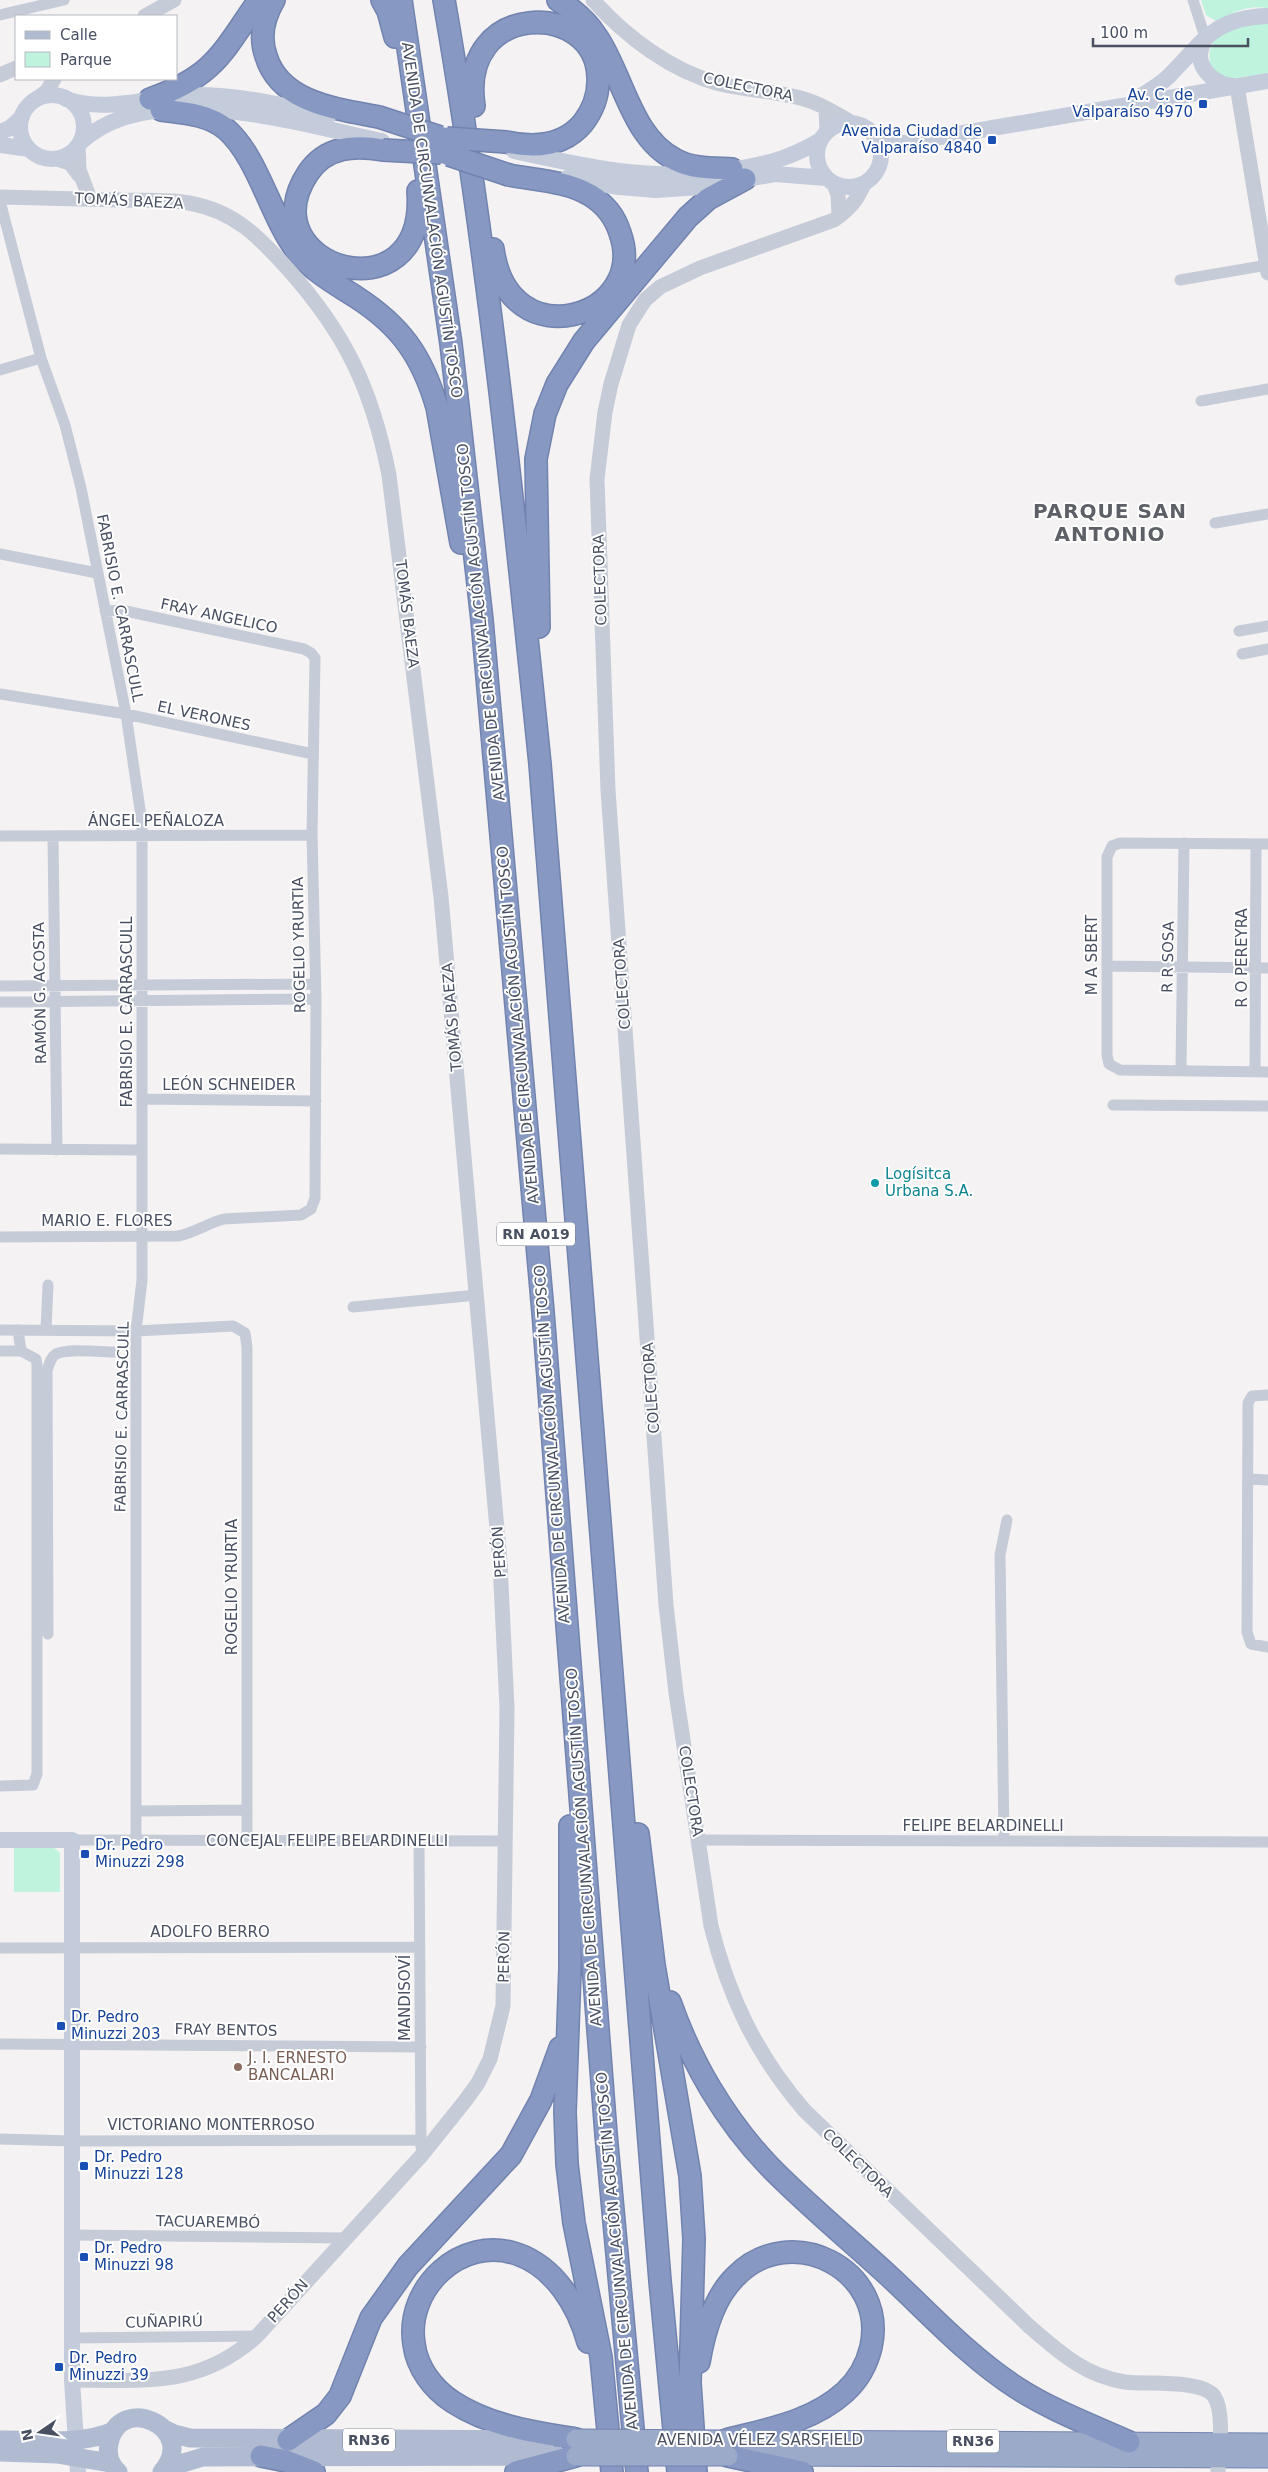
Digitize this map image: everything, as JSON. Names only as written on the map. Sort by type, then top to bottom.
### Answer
[{"type":"highway","points":[[156,105],[210,67],[227,47],[259,0]]},
{"type":"highway","points":[[274,0],[266,16],[262,38],[267,61],[279,80],[294,93],[381,133],[444,146],[509,171],[582,191],[600,202],[609,211],[622,237],[623,262],[615,286],[600,303],[581,313],[556,317],[534,312],[514,299],[497,267],[490,227],[472,171],[476,119],[473,77],[480,51],[494,33],[515,21],[539,17],[563,23],[586,43],[594,56],[598,82],[593,107],[580,126],[561,140],[533,146],[507,146],[444,146],[381,133],[357,147],[341,149],[317,163],[304,180],[297,204],[300,229],[310,247],[332,264],[358,269],[383,264],[398,254],[413,236],[419,213],[417,179],[418,114],[400,63],[393,26],[382,0]]},
{"type":"highway","name":"AVENIDA DE CIRCUNVALACIÓN AGUSTÍN TOSCO","points":[[401,0],[464,445],[501,817],[607,2143],[637,2472]]},
{"type":"highway","name":"RN A019","points":[[444,0],[472,171],[514,511],[540,764],[660,2281],[678,2472]]},
{"type":"highway","points":[[558,0],[580,16],[597,37],[639,122],[659,148],[668,156],[688,165],[739,174]]},
{"type":"highway","points":[[156,105],[207,118],[232,135],[244,152],[283,231],[298,252],[323,277],[369,306],[394,326],[415,353],[424,369],[436,407],[448,464],[468,597],[482,711],[501,817]]},
{"type":"highway","points":[[540,764],[535,473],[537,446],[545,414],[557,384],[572,358],[688,217],[739,174]]},
{"type":"highway","points":[[601,1541],[623,1681],[632,1788],[651,1938],[691,2184],[694,2240],[690,2383],[696,2460]]},
{"type":"highway","points":[[573,1709],[565,2112],[568,2180],[574,2222],[601,2357],[610,2460]]},
{"type":"highway","points":[[651,1938],[674,2013],[693,2056],[734,2123],[768,2165],[981,2362],[1018,2388],[1060,2411],[1129,2442]]},
{"type":"highway","points":[[288,2440],[326,2414],[340,2396],[371,2318],[408,2266],[512,2155],[541,2100],[553,2072],[568,2014]]},
{"type":"highway","points":[[576,2448],[475,2414],[451,2401],[425,2374],[415,2351],[414,2318],[424,2289],[444,2268],[469,2255],[500,2251],[516,2253],[530,2259],[556,2281],[578,2314],[586,2333],[599,2383],[610,2460]]},
{"type":"highway","points":[[696,2460],[696,2386],[700,2354],[712,2315],[729,2284],[745,2268],[773,2254],[806,2252],[827,2259],[848,2273],[855,2281],[862,2290],[872,2313],[873,2338],[861,2373],[845,2392],[812,2414],[727,2448]]},
{"type":"highway","name":"AVENIDA VÉLEZ SARSFIELD","points":[[576,2448],[727,2448],[1129,2442],[1219,2458],[1268,2443]]},
{"type":"highway","points":[[516,2472],[576,2448]]},
{"type":"highway","points":[[727,2448],[802,2472]]},
{"type":"highway","name":"AVENIDA VÉLEZ SARSFIELD","points":[[727,2448],[1268,2458]]},
{"type":"highway","points":[[261,2456],[286,2461],[314,2472]]},
{"type":"main road","points":[[1128,104],[1168,77],[1205,37],[1234,20],[1268,16]]},
{"type":"main road","points":[[1205,37],[1200,56],[1206,70],[1212,79],[1224,85],[1237,86]]},
{"type":"main road","points":[[509,171],[656,190],[701,187],[778,161],[844,124],[864,127],[884,142],[905,143],[1268,81]]},
{"type":"main road","points":[[0,132],[10,128],[34,101],[48,96],[101,106],[156,105],[233,111],[381,133]]},
{"type":"main road","points":[[64,98],[78,109],[83,120],[84,132],[79,144]]},
{"type":"main road","points":[[0,145],[29,149],[42,158],[57,159],[71,153],[94,130],[109,121],[156,105]]},
{"type":"main road","points":[[22,116],[20,131],[29,149]]},
{"type":"main road","points":[[824,136],[818,160],[830,181]]},
{"type":"main road","points":[[877,138],[880,145],[881,161]]},
{"type":"main road","points":[[507,146],[603,169],[647,175],[786,173],[830,181],[849,187],[864,184],[872,178],[881,161],[894,149],[905,143]]},
{"type":"main road","name":"CONCEJAL FELIPE BELARDINELLI","points":[[0,1840],[72,1840]]},
{"type":"main road","points":[[72,1840],[72,2380],[77,2456]]},
{"type":"main road","name":"RN36","points":[[114,2468],[108,2447],[114,2431],[119,2425],[134,2418],[150,2419],[164,2428],[172,2452],[164,2470]]},
{"type":"main road","name":"AVENIDA VÉLEZ SARSFIELD","points":[[164,2428],[174,2434],[190,2438],[576,2448]]},
{"type":"main road","name":"RN36","points":[[0,2452],[77,2456],[102,2436],[114,2431]]},
{"type":"main road","name":"RN36","points":[[0,2440],[77,2456],[114,2468]]},
{"type":"main road","name":"AVENIDA VÉLEZ SARSFIELD","points":[[164,2470],[203,2457],[576,2448]]},
{"type":"street","points":[[0,16],[43,2],[64,0]]},
{"type":"street","points":[[147,15],[174,0]]},
{"type":"street","name":"COLECTORA","points":[[593,0],[632,37],[674,66],[720,84],[809,100],[826,110]]},
{"type":"street","points":[[1194,0],[1205,37]]},
{"type":"street","points":[[43,2],[46,15]]},
{"type":"street","points":[[0,75],[15,68]]},
{"type":"street","points":[[34,101],[47,91],[53,80]]},
{"type":"street","points":[[55,80],[64,98]]},
{"type":"street","points":[[1180,280],[1268,268],[1237,86]]},
{"type":"street","points":[[824,136],[826,110],[854,124]]},
{"type":"street","points":[[79,144],[77,162],[90,199]]},
{"type":"street","points":[[57,159],[70,163],[82,180]]},
{"type":"street","points":[[830,181],[838,194],[839,216]]},
{"type":"street","name":"COLECTORA","points":[[864,184],[851,207],[823,225],[675,278],[646,300],[629,325],[615,367],[605,412],[597,479],[608,790],[666,1595],[672,1666],[711,1926],[730,1991],[743,2020],[760,2050],[804,2110],[1030,2327],[1067,2358],[1095,2374],[1112,2380],[1190,2386],[1210,2392],[1218,2404],[1219,2458]]},
{"type":"street","name":"TOMÁS BAEZA","points":[[0,196],[190,203],[242,224],[256,234],[314,298],[352,357],[374,410],[389,475],[435,840],[476,1295]]},
{"type":"street","name":"FABRISIO E. CARRASCULL","points":[[0,201],[42,358],[65,425],[81,488],[126,714],[142,836],[142,1280],[136,1331],[136,1840]]},
{"type":"street","points":[[0,370],[42,358]]},
{"type":"street","points":[[1201,401],[1268,389]]},
{"type":"street","points":[[1215,523],[1268,514]]},
{"type":"street","points":[[0,554],[97,573]]},
{"type":"street","name":"FRAY ANGELICO","points":[[105,611],[121,610],[304,649],[315,658],[316,668]]},
{"type":"street","points":[[1239,631],[1268,626]]},
{"type":"street","points":[[1242,654],[1268,649]]},
{"type":"street","name":"ROGELIO YRURTIA","points":[[301,1215],[310,1209],[314,1198],[316,984],[312,835],[316,668]]},
{"type":"street","name":"EL VERONES","points":[[0,694],[126,714],[313,754]]},
{"type":"street","name":"ÁNGEL PEÑALOZA","points":[[1,833],[53,836],[312,835]]},
{"type":"street","name":"RAMÓN G. ACOSTA","points":[[53,836],[57,1150]]},
{"type":"street","name":"M A SBERT","points":[[1181,1071],[1120,1070],[1109,1064],[1107,1055],[1107,857],[1112,846],[1120,843],[1184,843]]},
{"type":"street","points":[[1184,843],[1262,844]]},
{"type":"street","name":"R R SOSA","points":[[1181,1071],[1184,843]]},
{"type":"street","name":"R O PEREYRA","points":[[1255,1072],[1263,968],[1262,844]]},
{"type":"street","points":[[1107,966],[1263,968]]},
{"type":"street","points":[[0,986],[316,984]]},
{"type":"street","points":[[0,1002],[316,999]]},
{"type":"street","points":[[1181,1071],[1268,1072]]},
{"type":"street","name":"LEÓN SCHNEIDER","points":[[142,1099],[316,1101]]},
{"type":"street","points":[[1113,1105],[1268,1106]]},
{"type":"street","points":[[0,1149],[142,1150]]},
{"type":"street","name":"MARIO E. FLORES","points":[[0,1237],[188,1234],[213,1222],[236,1217],[301,1215]]},
{"type":"street","points":[[46,1330],[48,1285]]},
{"type":"street","points":[[353,1307],[476,1295]]},
{"type":"street","name":"PERÓN","points":[[72,2380],[145,2380],[188,2375],[224,2362],[257,2336],[344,2238],[421,2156],[478,2082],[490,2059],[499,2029],[504,1975],[506,1708],[501,1588],[476,1295]]},
{"type":"street","name":"ROGELIO YRURTIA","points":[[136,1331],[233,1326],[245,1333],[247,1347],[247,1841]]},
{"type":"street","points":[[0,1330],[136,1331]]},
{"type":"street","points":[[18,1330],[21,1351]]},
{"type":"street","points":[[64,1330],[64,1352]]},
{"type":"street","points":[[0,1352],[21,1351],[36,1359],[37,1365],[37,1774],[33,1785],[0,1786]]},
{"type":"street","points":[[48,1634],[47,1371],[55,1355],[64,1352],[116,1352]]},
{"type":"street","points":[[1268,1395],[1252,1396],[1248,1403],[1247,1632],[1251,1644],[1268,1647]]},
{"type":"street","points":[[1248,1479],[1268,1480]]},
{"type":"street","points":[[1004,1842],[1000,1555],[1007,1520]]},
{"type":"street","points":[[136,1810],[247,1810]]},
{"type":"street","name":"CONCEJAL FELIPE BELARDINELLI","points":[[72,1840],[504,1841]]},
{"type":"street","name":"FELIPE BELARDINELLI","points":[[698,1840],[1268,1842]]},
{"type":"street","name":"MANDISOVÍ","points":[[419,1841],[421,2156]]},
{"type":"street","name":"ADOLFO BERRO","points":[[0,1948],[420,1946]]},
{"type":"street","name":"FRAY BENTOS","points":[[0,2044],[421,2047]]},
{"type":"street","name":"VICTORIANO MONTERROSO","points":[[0,2138],[72,2141],[421,2140]]},
{"type":"street","name":"TACUAREMBÓ","points":[[72,2236],[344,2238]]},
{"type":"street","name":"CUÑAPIRÚ","points":[[72,2338],[257,2336]]},
{"type":"green space","points":[[1201,0],[1268,0],[1268,8],[1248,8],[1216,21],[1206,15]]},
{"type":"green space","points":[[1268,23],[1268,73],[1231,79],[1212,71],[1209,58],[1211,47],[1216,39],[1234,29]]},
{"type":"green space","points":[[52,1846],[60,1853],[60,1892],[14,1892],[14,1847]]},
{"type":"place","name":"Av. C. de Valparaíso 4970","points":[[1203,104]]},
{"type":"place","name":"Avenida Ciudad de Valparaíso 4840","points":[[992,140]]},
{"type":"place","name":"Logísitca Urbana S.A.","points":[[875,1183]]},
{"type":"place","name":"Dr. Pedro Minuzzi 298","points":[[85,1854]]},
{"type":"place","name":"Dr. Pedro Minuzzi 203","points":[[61,2026]]},
{"type":"place","name":"J. I. ERNESTO BANCALARI","points":[[238,2067]]},
{"type":"place","name":"Dr. Pedro Minuzzi 128","points":[[84,2166]]},
{"type":"place","name":"Dr. Pedro Minuzzi 98","points":[[84,2257]]},
{"type":"place","name":"Dr. Pedro Minuzzi 39","points":[[59,2367]]},
{"type":"district","name":"PARQUE SAN ANTONIO","points":[[1110,522]]}]
